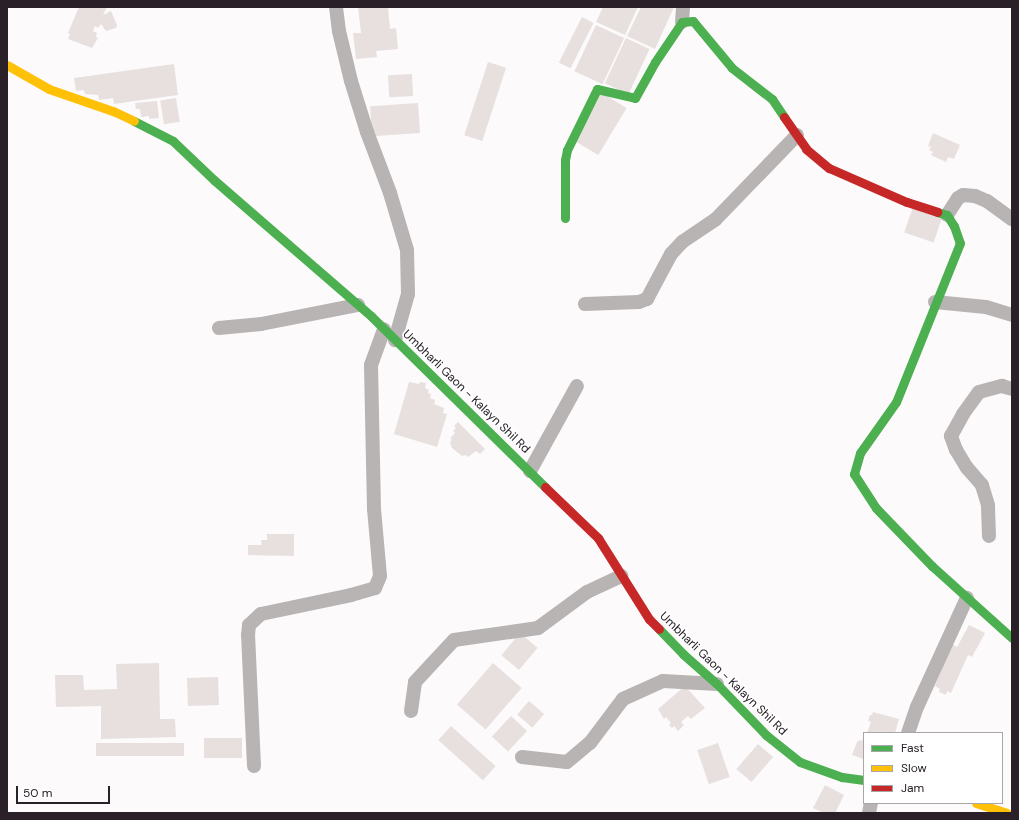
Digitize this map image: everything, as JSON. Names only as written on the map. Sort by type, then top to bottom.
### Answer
[{"type":"street","points":[[336,7],[339,31],[351,81],[366,132],[390,193],[407,250],[408,294],[395,340]]},
{"type":"street","points":[[565,218],[565,160],[571,140],[597,89],[635,98],[682,22],[683,7]]},
{"type":"street","points":[[682,22],[693,21],[732,68],[772,99],[806,149],[829,168],[907,202],[947,215],[954,226],[960,242],[947,278],[935,302],[896,402],[860,453],[854,474],[876,508],[932,566],[1012,638]]},
{"type":"street","name":"Umbharli Gaon - Kalayn Shil Rd","points":[[7,65],[49,89],[113,110],[172,141],[209,176],[384,329],[598,538],[649,619],[683,654],[718,684],[766,735],[800,762],[842,776],[863,780]]},
{"type":"street","points":[[585,304],[639,302],[647,299],[671,254],[682,242],[715,220],[797,135]]},
{"type":"street","points":[[947,215],[958,198],[963,195],[975,196],[987,201],[1012,219]]},
{"type":"street","points":[[935,302],[986,307],[1012,315]]},
{"type":"street","points":[[219,328],[261,324],[358,305]]},
{"type":"street","points":[[254,766],[248,635],[250,625],[261,614],[352,595],[375,588],[380,576],[374,508],[371,365],[384,329]]},
{"type":"street","points":[[530,471],[577,386]]},
{"type":"street","points":[[989,536],[988,505],[982,485],[967,468],[956,450],[951,436],[963,414],[979,392],[1002,386],[1012,389]]},
{"type":"street","points":[[411,711],[415,682],[454,640],[538,628],[587,592],[622,576]]},
{"type":"street","points":[[908,732],[917,707],[967,598]]},
{"type":"street","points":[[522,757],[567,762],[590,743],[622,700],[663,681],[718,684]]},
{"type":"street","points":[[977,807],[1006,813]]},
{"type":"building","points":[[79,7],[107,7],[103,15],[111,11],[117,25],[116,28],[106,31],[101,24],[98,28],[95,26],[93,31],[97,33],[96,37],[98,38],[92,48],[68,39],[70,34],[68,33]]},
{"type":"building","points":[[358,7],[388,7],[390,29],[396,28],[398,49],[376,51],[377,57],[356,59],[353,33],[361,33]]},
{"type":"building","points":[[603,7],[638,7],[625,35],[596,22]]},
{"type":"building","points":[[641,7],[674,7],[655,49],[627,36]]},
{"type":"building","points":[[582,17],[594,23],[570,68],[559,62]]},
{"type":"building","points":[[596,25],[624,38],[603,84],[574,71]]},
{"type":"building","points":[[626,38],[650,49],[628,94],[605,83]]},
{"type":"building","points":[[488,62],[506,68],[482,141],[464,135]]},
{"type":"building","points":[[174,64],[178,95],[114,104],[113,98],[99,100],[98,95],[85,94],[84,90],[76,91],[74,78]]},
{"type":"building","points":[[412,74],[413,96],[389,97],[388,75]]},
{"type":"building","points":[[600,92],[627,108],[598,155],[572,139]]},
{"type":"building","points":[[176,98],[180,122],[164,124],[160,101]]},
{"type":"building","points":[[157,101],[159,118],[149,119],[149,116],[141,117],[140,109],[136,109],[135,103]]},
{"type":"building","points":[[418,103],[420,133],[372,136],[370,106]]},
{"type":"building","points":[[933,133],[960,145],[954,159],[948,157],[946,162],[931,155],[933,152],[929,150],[931,147],[928,146]]},
{"type":"building","points":[[913,207],[942,217],[934,243],[904,233]]},
{"type":"building","points":[[409,382],[419,384],[420,382],[426,383],[425,388],[429,390],[428,393],[431,394],[430,398],[435,400],[434,404],[444,408],[443,413],[447,414],[437,447],[394,434]]},
{"type":"building","points":[[458,422],[485,449],[480,454],[476,451],[468,457],[466,455],[462,456],[452,448],[450,442],[452,440],[450,438],[455,433],[453,431],[456,428],[454,426]]},
{"type":"building","points":[[267,534],[294,534],[294,556],[248,555],[248,545],[262,545],[261,540],[267,540]]},
{"type":"building","points":[[969,625],[985,633],[972,657],[968,655],[951,693],[947,691],[946,695],[939,692],[940,689],[935,686],[952,644],[957,647]]},
{"type":"building","points":[[520,633],[538,648],[519,670],[501,655]]},
{"type":"building","points":[[159,663],[160,719],[175,719],[176,737],[101,739],[101,706],[56,707],[55,675],[83,675],[84,690],[117,689],[116,664]]},
{"type":"building","points":[[493,663],[522,688],[486,729],[457,705]]},
{"type":"building","points":[[218,677],[219,705],[188,706],[187,678]]},
{"type":"building","points":[[685,686],[705,708],[691,719],[688,716],[681,722],[684,725],[678,731],[674,726],[672,728],[669,725],[671,723],[666,717],[664,719],[658,709]]},
{"type":"building","points":[[529,701],[544,714],[532,728],[517,715]]},
{"type":"building","points":[[873,712],[899,719],[895,732],[867,732],[871,722],[868,721],[870,715],[872,715]]},
{"type":"building","points":[[511,716],[527,731],[508,751],[492,736]]},
{"type":"building","points":[[451,726],[496,766],[483,780],[438,740]]},
{"type":"building","points":[[204,738],[242,738],[242,758],[204,758]]},
{"type":"building","points":[[863,738],[863,759],[852,755],[857,742],[859,740],[862,741]]},
{"type":"building","points":[[96,743],[184,743],[184,756],[96,756]]},
{"type":"building","points":[[718,743],[730,777],[709,784],[697,750]]},
{"type":"building","points":[[758,744],[773,757],[751,782],[736,769]]},
{"type":"building","points":[[825,785],[844,795],[835,813],[824,813],[813,808]]},
{"type":"traffic: fast","points":[[565,218],[565,160],[567,150],[597,89],[635,98],[655,62],[682,22],[693,21],[732,68],[772,99],[784,117]]},
{"type":"traffic: fast","points":[[134,121],[173,141],[214,180],[371,316],[545,487]]},
{"type":"traffic: fast","points":[[937,212],[947,215],[954,226],[960,243],[896,402],[860,453],[854,474],[876,508],[932,566],[1012,638]]},
{"type":"traffic: fast","points":[[659,629],[683,654],[717,684],[766,735],[800,762],[842,777],[863,780]]},
{"type":"traffic: slow","points":[[7,65],[49,89],[113,111],[134,121]]},
{"type":"traffic: slow","points":[[979,804],[1006,813]]},
{"type":"traffic: jam","points":[[784,117],[806,149],[829,168],[907,202],[937,212]]},
{"type":"traffic: jam","points":[[545,487],[598,538],[649,619],[659,629]]}]
